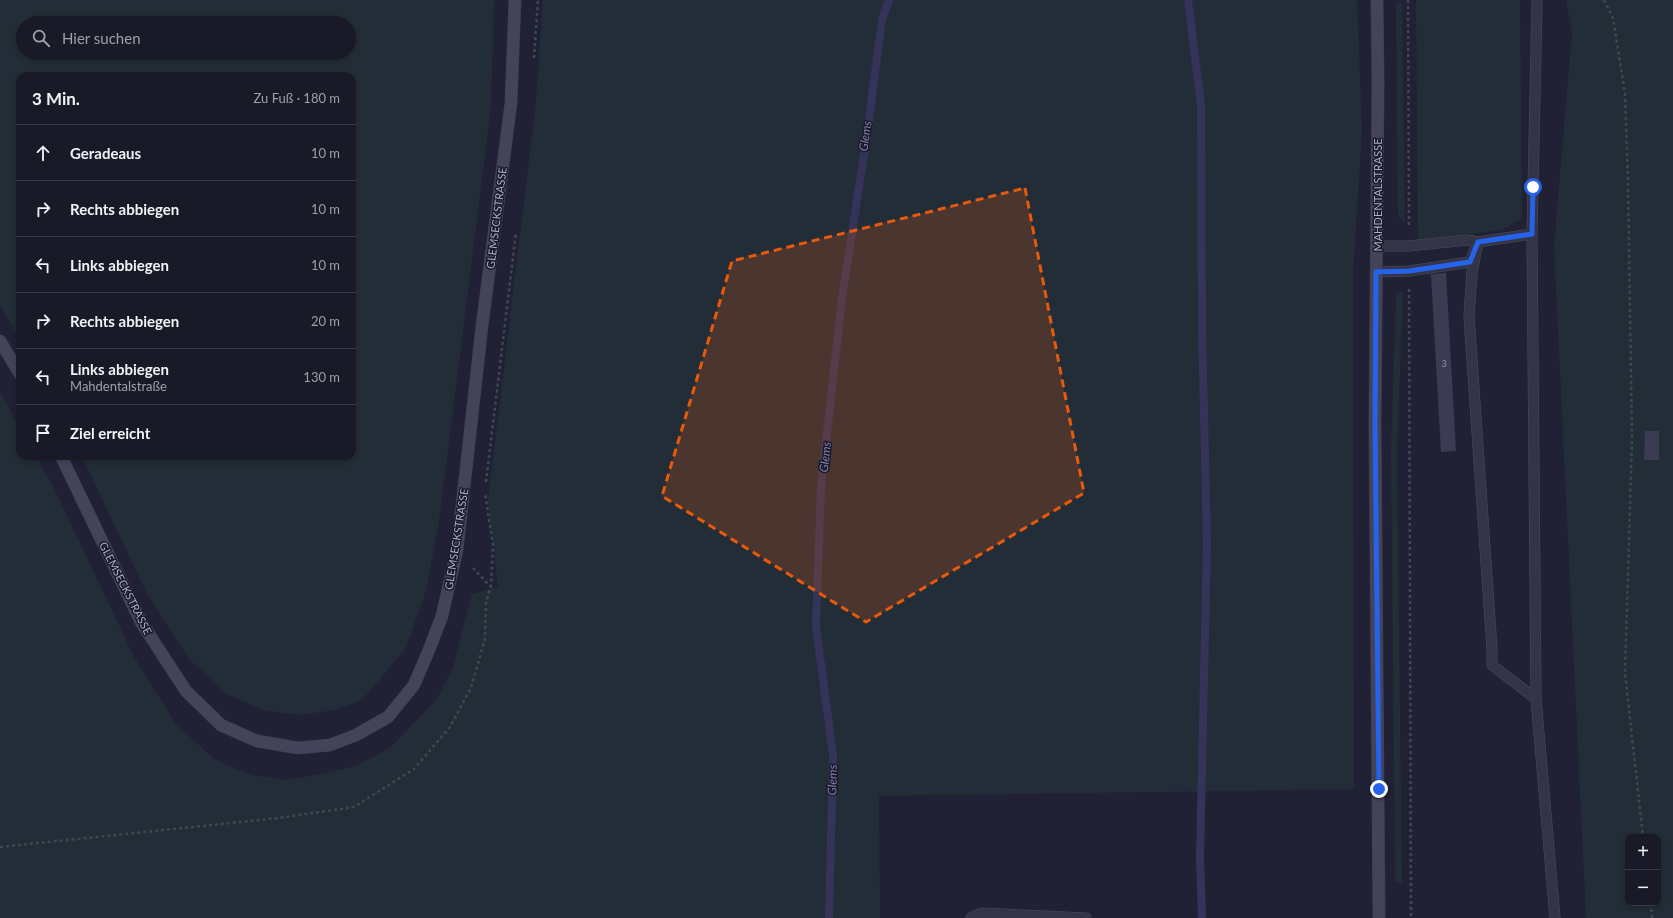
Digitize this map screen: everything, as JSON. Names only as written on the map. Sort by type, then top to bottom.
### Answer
[{"type":"main road","name":"GLEMSECKSTRASSE","points":[[63,460],[141,622],[186,691],[220,725],[257,741],[298,748],[330,745],[356,735],[388,716],[414,685],[429,650],[442,616],[457,550],[483,318],[511,103],[515,0]]},
{"type":"main road","name":"MAHDENTALSTRASSE","points":[[1377,0],[1375,423],[1379,918]]},
{"type":"main road","points":[[0,342],[16,368]]},
{"type":"lane","points":[[1537,2],[1532,234],[1536,699],[1555,918]]},
{"type":"lane","points":[[1377,246],[1409,246],[1467,240],[1478,242],[1532,234]]},
{"type":"lane","points":[[1376,272],[1409,271],[1470,262],[1478,242]]},
{"type":"lane","points":[[1478,242],[1472,273],[1469,316],[1492,665],[1536,699]]},
{"type":"lane","points":[[971,918],[982,914],[1086,918]]},
{"type":"path","points":[[534,64],[538,0]]},
{"type":"path","points":[[1408,0],[1409,246]]},
{"type":"path","points":[[1604,0],[1613,18],[1624,94],[1628,181],[1632,438],[1625,673],[1643,834]]},
{"type":"path","points":[[0,847],[279,818],[354,807],[414,769],[450,727],[471,688],[485,639],[486,602],[490,586],[493,544],[485,495],[516,229]]},
{"type":"path","points":[[1409,271],[1411,918]]},
{"type":"path","points":[[1650,906],[1652,918]]},
{"type":"highlighted area","points":[[1025,188],[1084,493],[866,622],[662,496],[732,261]]},
{"type":"shaded area","points":[[0,0],[494,0],[491,106],[439,521],[426,591],[406,648],[362,700],[334,710],[300,715],[264,710],[227,694],[189,659],[146,592],[84,460],[356,460],[356,72],[16,72],[16,333],[0,305]]},
{"type":"shaded area","points":[[543,0],[1357,0],[1362,131],[1353,272],[1354,789],[879,796],[880,918],[0,918],[0,392],[16,421],[16,460],[38,460],[53,486],[134,657],[176,724],[214,759],[251,775],[287,780],[355,766],[390,748],[436,700],[452,670],[472,594],[498,587],[488,501],[536,102]]},
{"type":"shaded area","points":[[1416,0],[1520,0],[1522,218],[1502,230],[1418,240]]},
{"type":"shaded area","points":[[1566,0],[1673,0],[1673,918],[1586,918],[1554,246],[1572,32]]},
{"type":"shaded area","points":[[1402,3],[1405,223],[1398,216],[1396,4]]},
{"type":"shaded area","points":[[1396,292],[1403,292],[1397,453],[1402,883],[1395,882],[1391,450]]},
{"type":"building","points":[[1446,273],[1456,451],[1441,452],[1431,274]]},
{"type":"building","points":[[1645,431],[1659,431],[1659,460],[1644,460]]},
{"type":"waterway","name":"Glems","points":[[829,918],[833,755],[816,626],[821,487],[842,298],[867,135],[882,19],[889,0]]},
{"type":"waterway","points":[[1188,0],[1201,105],[1202,327],[1207,544],[1200,858],[1202,918]]},
{"type":"route","points":[[1379,789],[1375,423],[1376,272],[1409,271],[1470,262],[1478,242],[1532,234],[1533,187]]}]
